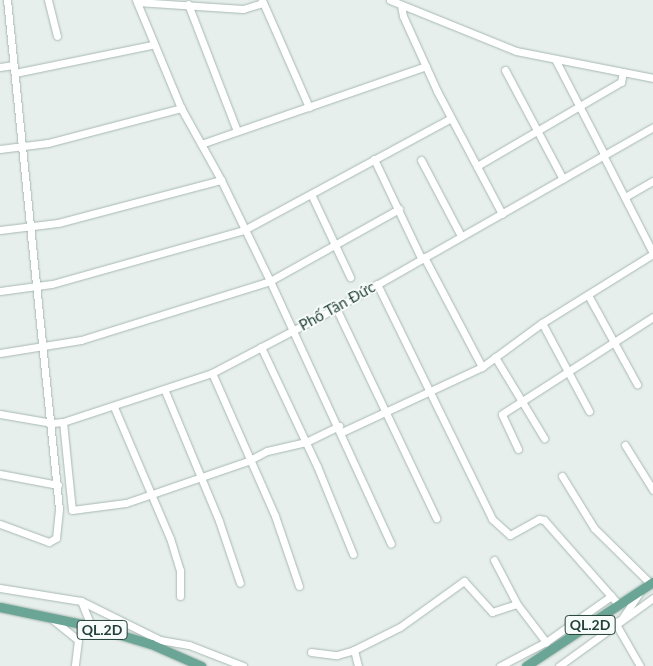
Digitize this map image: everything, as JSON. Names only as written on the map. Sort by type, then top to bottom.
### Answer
[{"type":"main road","name":"QL.2D","points":[[524,666],[584,630],[652,582]]},
{"type":"main road","name":"QL.2D","points":[[0,607],[91,626],[159,644],[183,662],[201,666]]},
{"type":"street","points":[[48,0],[57,36]]},
{"type":"street","points":[[390,0],[498,46],[653,78]]},
{"type":"street","points":[[309,107],[262,2],[243,9],[136,1],[152,45],[181,108],[221,180],[270,281],[340,429],[391,544]]},
{"type":"street","points":[[0,524],[50,542],[56,538],[59,510],[52,423],[20,147],[15,73],[5,3]]},
{"type":"street","points":[[188,4],[236,131]]},
{"type":"street","points":[[401,5],[426,66],[451,118],[502,214]]},
{"type":"street","points":[[15,73],[152,45]]},
{"type":"street","points":[[59,510],[110,507],[248,460],[271,450],[306,442],[387,410],[482,367],[542,323],[653,253],[555,59]]},
{"type":"street","points":[[0,67],[14,65]]},
{"type":"street","points":[[201,144],[426,66]]},
{"type":"street","points":[[505,70],[563,178]]},
{"type":"street","points":[[477,166],[621,82],[623,72]]},
{"type":"street","points":[[0,149],[48,143],[181,108]]},
{"type":"street","points":[[0,291],[35,287],[244,230],[451,118]]},
{"type":"street","name":"Phố Tân Đức","points":[[0,414],[52,423],[63,422],[114,408],[212,373],[336,308],[653,127]]},
{"type":"street","points":[[374,159],[422,258],[482,367]]},
{"type":"street","points":[[421,160],[460,236]]},
{"type":"street","points":[[0,230],[29,227],[100,213],[221,180]]},
{"type":"street","points":[[625,197],[653,181]]},
{"type":"street","points":[[311,194],[350,277]]},
{"type":"street","points":[[0,352],[42,348],[81,340],[270,281],[399,209]]},
{"type":"street","points":[[377,284],[492,519],[510,535],[539,519],[544,520],[619,605]]},
{"type":"street","points":[[588,295],[637,384]]},
{"type":"street","points":[[336,308],[387,410],[436,518]]},
{"type":"street","points":[[518,448],[501,418],[522,402],[653,317]]},
{"type":"street","points":[[542,323],[589,411]]},
{"type":"street","points":[[261,347],[306,442],[353,554]]},
{"type":"street","points":[[495,357],[544,438]]},
{"type":"street","points":[[212,373],[248,460],[275,516],[299,586]]},
{"type":"street","points":[[165,391],[200,476],[240,583]]},
{"type":"street","points":[[114,408],[152,493],[180,570],[180,596]]},
{"type":"street","points":[[63,422],[72,510]]},
{"type":"street","points":[[625,445],[653,490]]},
{"type":"street","points":[[0,474],[58,485]]},
{"type":"street","points":[[562,476],[594,528],[652,582]]},
{"type":"street","points":[[494,560],[517,604],[546,642]]},
{"type":"street","points":[[310,652],[337,655],[354,650],[400,627],[464,582],[492,612],[517,604]]},
{"type":"street","points":[[0,588],[81,601],[159,644],[188,645],[243,666]]},
{"type":"street","points":[[584,630],[620,623],[641,590]]},
{"type":"street","points":[[500,666],[546,642],[611,596]]},
{"type":"street","points":[[559,666],[653,598]]},
{"type":"street","points":[[81,601],[91,626]]},
{"type":"street","points":[[50,618],[78,640],[75,666]]},
{"type":"street","points":[[620,623],[640,666]]},
{"type":"street","points":[[524,666],[536,648]]},
{"type":"street","points":[[354,650],[358,666]]}]
